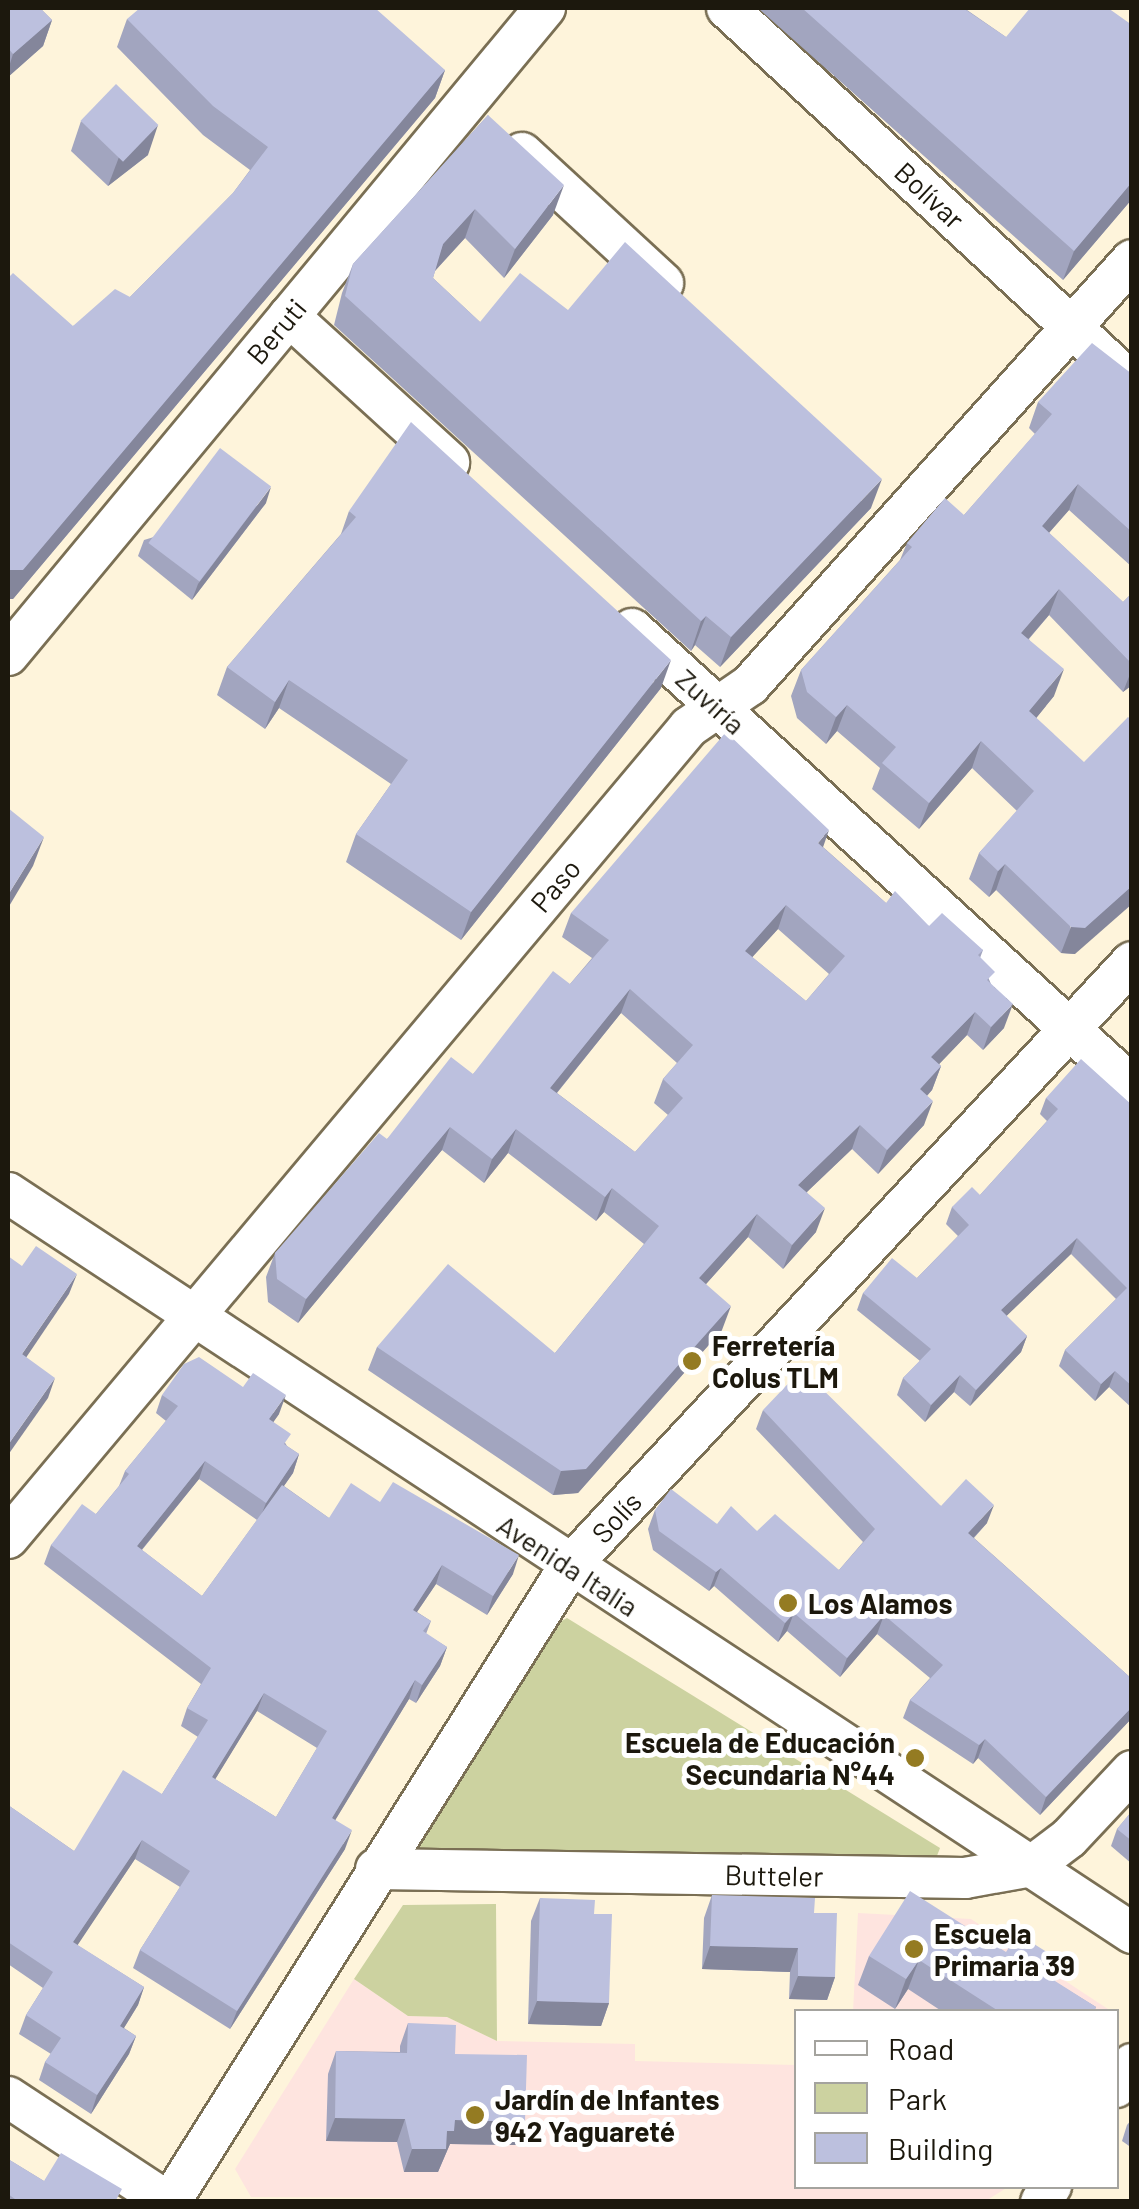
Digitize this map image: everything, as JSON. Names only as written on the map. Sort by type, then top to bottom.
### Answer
[{"type":"street","name":"Beruti","points":[[8,655],[545,8]]},
{"type":"street","name":"Bolívar","points":[[726,8],[1132,384]]},
{"type":"street","points":[[466,102],[694,312]]},
{"type":"street","name":"Paso","points":[[8,1538],[192,1312],[689,727],[750,685],[894,497],[1073,327],[1132,260]]},
{"type":"street","points":[[289,316],[475,486]]},
{"type":"street","name":"Zuviría","points":[[604,603],[1132,1086]]},
{"type":"street","name":"Solís","points":[[169,2202],[570,1567],[1132,962]]},
{"type":"street","name":"Avenida Italia","points":[[8,1194],[1132,1933]]},
{"type":"street","name":"Butteler","points":[[376,1869],[965,1878],[1032,1866],[1069,1838],[1132,1771]]},
{"type":"street","points":[[8,2097],[169,2202]]},
{"type":"shaded area","points":[[858,1913],[971,1919],[1108,2009],[853,2009]]},
{"type":"shaded area","name":"Jardín de Infantes 942 Yaguareté","points":[[354,1979],[408,2016],[447,2017],[497,2041],[635,2044],[635,2061],[794,2065],[794,2189],[1005,2189],[984,2202],[251,2197],[235,2169]]},
{"type":"green space","points":[[567,1618],[940,1848],[935,1861],[422,1853],[416,1838],[556,1624]]},
{"type":"green space","points":[[496,1904],[497,2041],[447,2017],[408,2016],[354,1979],[403,1905]]},
{"type":"building","points":[[8,8],[40,8],[52,20],[13,54],[8,48]]},
{"type":"building","points":[[140,8],[375,8],[445,70],[23,570],[8,570],[8,278],[13,273],[73,326],[115,289],[130,297],[233,193],[268,147],[213,106],[127,19]]},
{"type":"building","points":[[802,8],[963,8],[1006,37],[1030,8],[1108,8],[1132,25],[1132,182],[1074,251]]},
{"type":"building","points":[[116,84],[158,125],[123,162],[81,121]]},
{"type":"building","points":[[488,115],[564,185],[515,249],[475,209],[443,244],[433,278],[480,322],[520,273],[568,310],[625,242],[882,479],[731,637],[706,616],[701,621],[345,296],[353,264]]},
{"type":"building","points":[[1092,343],[1132,374],[1132,532],[1078,484],[1042,526],[1123,602],[1132,593],[1132,664],[1059,589],[1021,633],[1064,669],[1029,711],[1084,762],[1128,717],[1132,720],[1132,886],[1085,928],[1071,927],[1005,864],[998,871],[979,853],[1034,791],[981,741],[929,803],[882,763],[896,747],[847,705],[836,717],[807,692],[801,670],[912,547],[907,543],[945,498],[964,515],[1052,414],[1038,402]]},
{"type":"building","points":[[411,422],[671,660],[471,912],[356,834],[408,760],[289,680],[275,702],[227,667],[356,517],[349,511]]},
{"type":"building","points":[[220,448],[271,487],[199,582],[148,543]]},
{"type":"building","points":[[726,732],[829,830],[818,843],[886,903],[895,891],[929,926],[942,913],[983,950],[978,955],[995,972],[987,980],[1013,1004],[991,1027],[975,1012],[931,1057],[941,1066],[920,1089],[933,1101],[887,1150],[860,1125],[798,1185],[825,1208],[792,1245],[757,1214],[699,1278],[731,1306],[586,1469],[561,1471],[377,1347],[448,1264],[555,1353],[659,1226],[612,1188],[605,1197],[516,1129],[492,1159],[450,1127],[306,1299],[277,1279],[275,1253],[379,1133],[387,1139],[451,1057],[473,1074],[553,971],[570,984],[609,940],[571,913]],"holes":[[[786,905],[845,956],[806,1001],[745,951]],[[630,989],[693,1045],[663,1079],[683,1098],[635,1152],[550,1088]]]},
{"type":"building","points":[[8,808],[44,837],[8,895]]},
{"type":"building","points":[[1081,1059],[1132,1105],[1132,1386],[1115,1371],[1101,1384],[1065,1350],[1127,1288],[1077,1238],[1001,1310],[1027,1336],[976,1390],[960,1375],[931,1405],[903,1378],[931,1349],[863,1293],[892,1258],[917,1278],[969,1225],[952,1207],[972,1187],[980,1195],[1058,1109],[1046,1098]]},
{"type":"building","points":[[36,1246],[77,1274],[22,1354],[55,1378],[10,1442],[8,1256],[22,1266]]},
{"type":"building","points":[[199,1357],[243,1387],[253,1373],[286,1395],[269,1419],[291,1434],[284,1444],[299,1454],[266,1503],[205,1461],[137,1546],[202,1596],[282,1485],[329,1518],[351,1483],[380,1502],[393,1482],[519,1555],[493,1596],[442,1565],[413,1610],[431,1621],[423,1631],[447,1647],[422,1685],[415,1680],[332,1818],[352,1830],[237,2011],[140,1950],[190,1871],[142,1840],[73,1942],[144,1987],[120,2026],[136,2036],[97,2095],[45,2062],[61,2038],[26,2015],[53,1972],[8,1942],[8,1805],[74,1851],[123,1770],[162,1794],[208,1720],[187,1708],[211,1668],[51,1545],[82,1504],[96,1514],[129,1474],[125,1471],[178,1406],[162,1395],[184,1364]],"holes":[[[264,1693],[327,1731],[276,1817],[212,1777]]]},
{"type":"building","points":[[802,1369],[941,1506],[966,1479],[994,1505],[968,1533],[1132,1679],[1132,1707],[1046,1797],[985,1739],[979,1745],[910,1700],[943,1665],[884,1615],[847,1658],[794,1613],[785,1623],[721,1568],[716,1572],[659,1531],[655,1510],[671,1489],[717,1524],[731,1506],[757,1531],[775,1514],[839,1570],[875,1529],[763,1410]]},
{"type":"building","points":[[1132,1811],[1132,1841],[1117,1829]]},
{"type":"building","points":[[910,1891],[1006,1952],[1018,1934],[1066,1964],[1055,1981],[1096,2007],[995,2009],[919,1960],[906,1979],[869,1956]]},
{"type":"building","points":[[712,1895],[815,1898],[814,1913],[837,1913],[835,1977],[798,1976],[798,1948],[710,1946]]},
{"type":"building","points":[[540,1898],[595,1900],[594,1914],[612,1914],[609,2003],[537,2001]]},
{"type":"building","points":[[408,2023],[456,2025],[455,2054],[527,2055],[525,2122],[455,2120],[454,2131],[447,2131],[446,2149],[412,2149],[405,2119],[335,2118],[336,2051],[407,2053]]},
{"type":"building","points":[[61,2153],[122,2189],[115,2202],[19,2202],[8,2194],[8,2159],[44,2181]]},
{"type":"place","name":"Ferretería Colus TLM","points":[[692,1361]]},
{"type":"place","name":"Los Alamos","points":[[788,1603]]},
{"type":"place","name":"Escuela de Educación Secundaria N°44","points":[[915,1758]]},
{"type":"place","name":"Escuela Primaria 39","points":[[914,1949]]},
{"type":"place","name":"Jardín de Infantes 942 Yaguareté","points":[[475,2115]]}]
